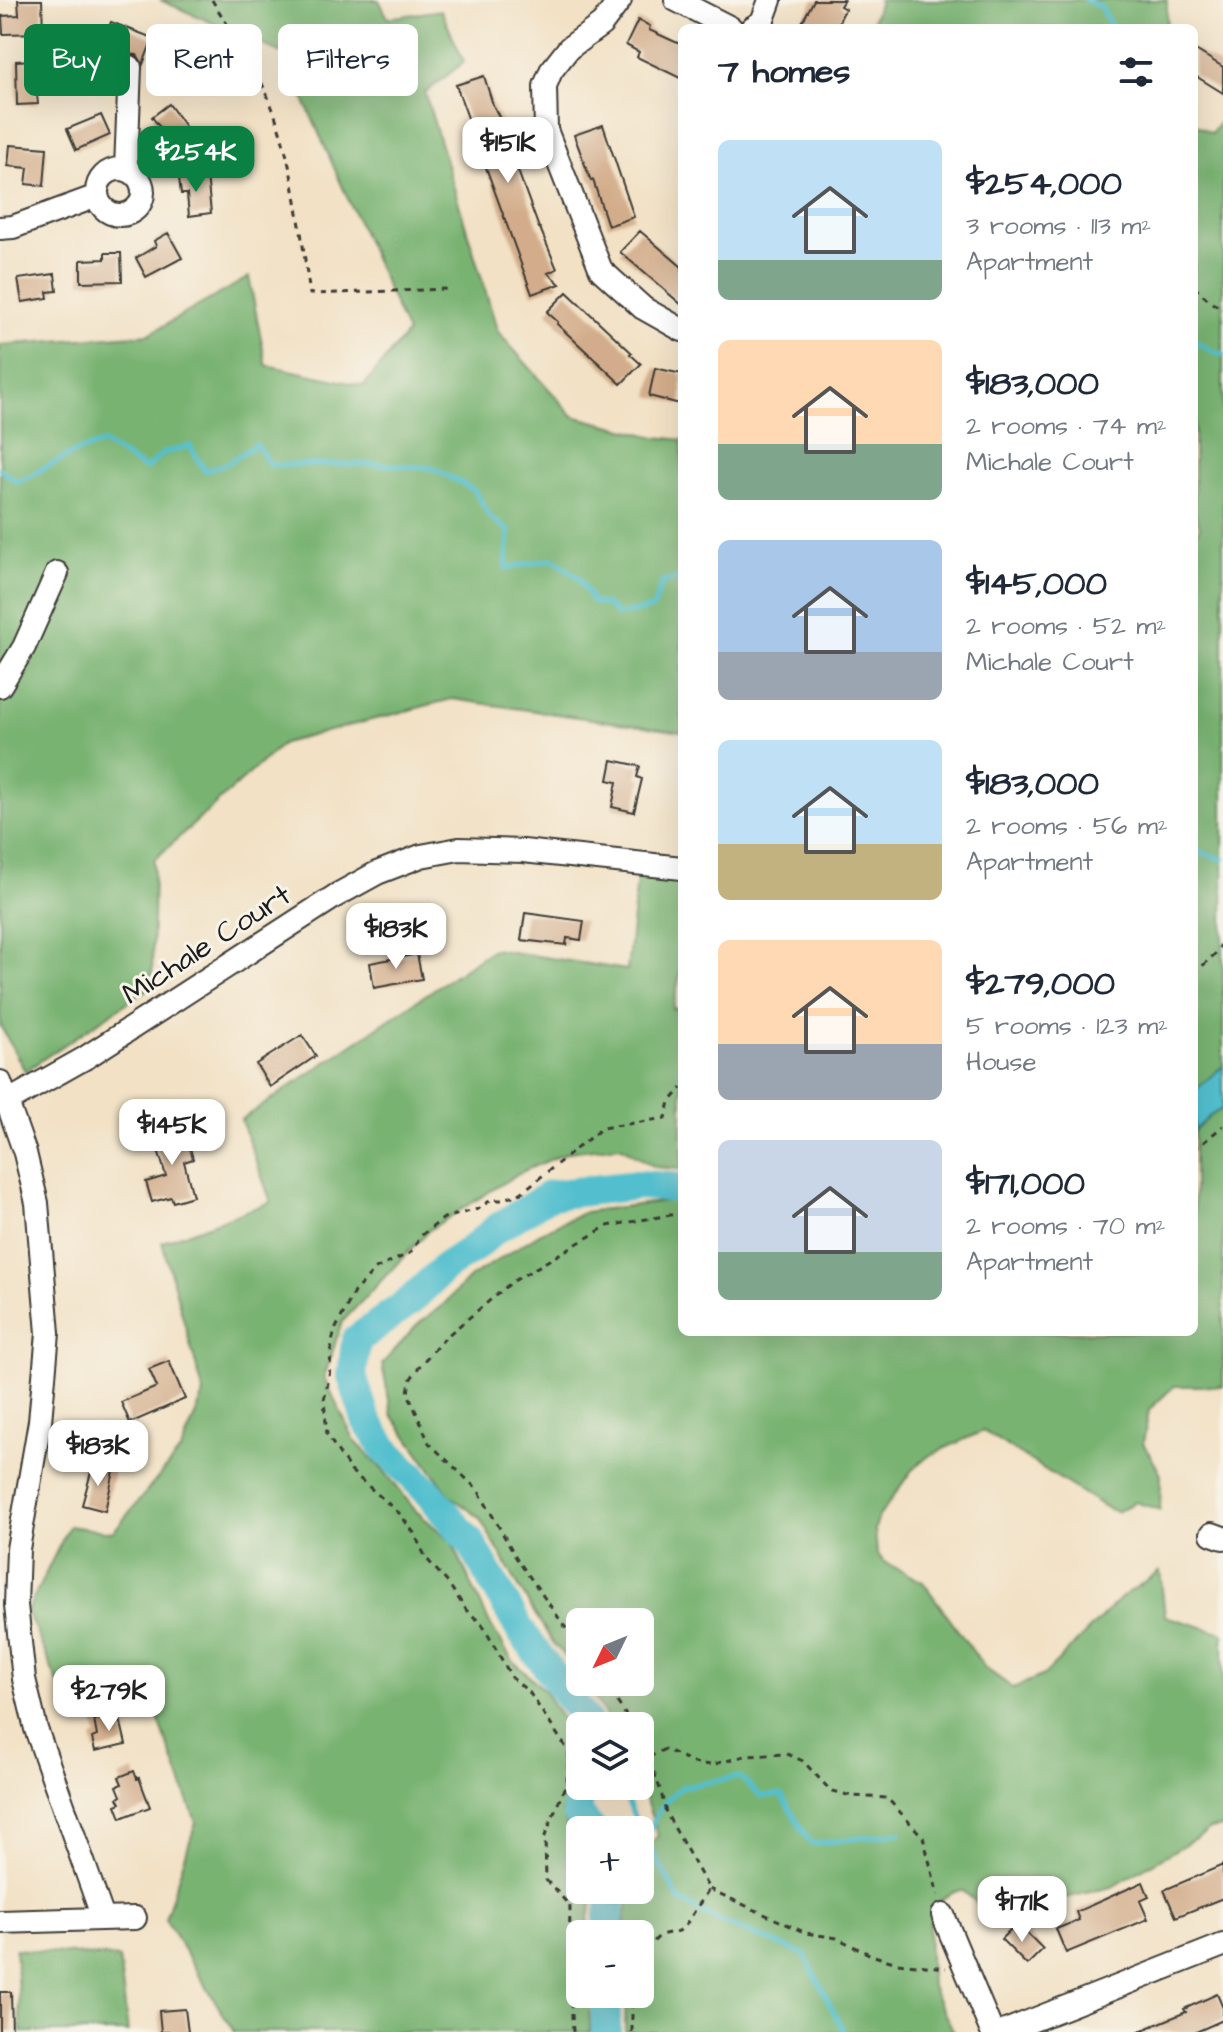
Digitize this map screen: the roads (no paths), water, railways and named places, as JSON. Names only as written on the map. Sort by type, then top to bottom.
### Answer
[{"type":"street","points":[[620,0],[602,24],[569,48],[551,71],[545,86],[546,130],[601,270],[643,308],[678,328]]},
{"type":"street","points":[[676,0],[723,24]]},
{"type":"street","points":[[759,24],[770,0]]},
{"type":"street","points":[[126,169],[129,96]]},
{"type":"street","points":[[126,169],[137,176],[143,186],[142,198],[128,214],[112,214],[105,210],[97,196],[99,181],[111,170],[126,169]]},
{"type":"street","points":[[0,228],[13,227],[97,196]]},
{"type":"street","points":[[0,686],[24,647],[57,573]]},
{"type":"street","name":"Michale Court","points":[[4,1092],[85,1058],[337,895],[377,873],[421,856],[459,849],[523,851],[678,868]]},
{"type":"street","points":[[4,1092],[25,1153],[37,1203],[48,1333],[40,1421],[18,1549],[16,1605],[24,1679],[36,1729],[103,1918]]},
{"type":"street","points":[[943,1915],[992,2032]]},
{"type":"street","points":[[0,1922],[135,1918]]},
{"type":"street","points":[[1003,2032],[1223,1945]]},
{"type":"water","points":[[1223,1066],[1223,1108],[1198,1127],[1198,1088]]},
{"type":"waterway","points":[[1085,0],[1101,7],[1110,24]]},
{"type":"waterway","points":[[1198,343],[1223,354]]},
{"type":"waterway","points":[[0,469],[18,482],[75,452],[103,443],[146,469],[163,453],[190,446],[205,471],[228,463],[256,444],[270,465],[378,464],[433,468],[474,490],[490,517],[509,531],[506,568],[553,559],[579,578],[593,602],[607,605],[617,615],[653,608],[662,582],[678,579]]},
{"type":"waterway","points":[[1198,851],[1223,859]]},
{"type":"waterway","points":[[580,1712],[520,1630],[471,1543],[428,1492],[385,1449],[366,1420],[352,1376],[356,1340],[410,1301],[445,1267],[496,1229],[550,1195],[638,1185],[678,1188]]},
{"type":"waterway","points":[[654,1819],[664,1803],[684,1786],[740,1777],[760,1796],[781,1795],[811,1844],[900,1833]]},
{"type":"waterway","points":[[578,1800],[580,1816]]},
{"type":"waterway","points":[[627,1800],[634,1816]]},
{"type":"waterway","points":[[654,1854],[680,1901],[724,1923],[804,1954],[844,2032]]},
{"type":"waterway","points":[[609,1920],[610,1904]]},
{"type":"waterway","points":[[606,2008],[606,2032]]}]
